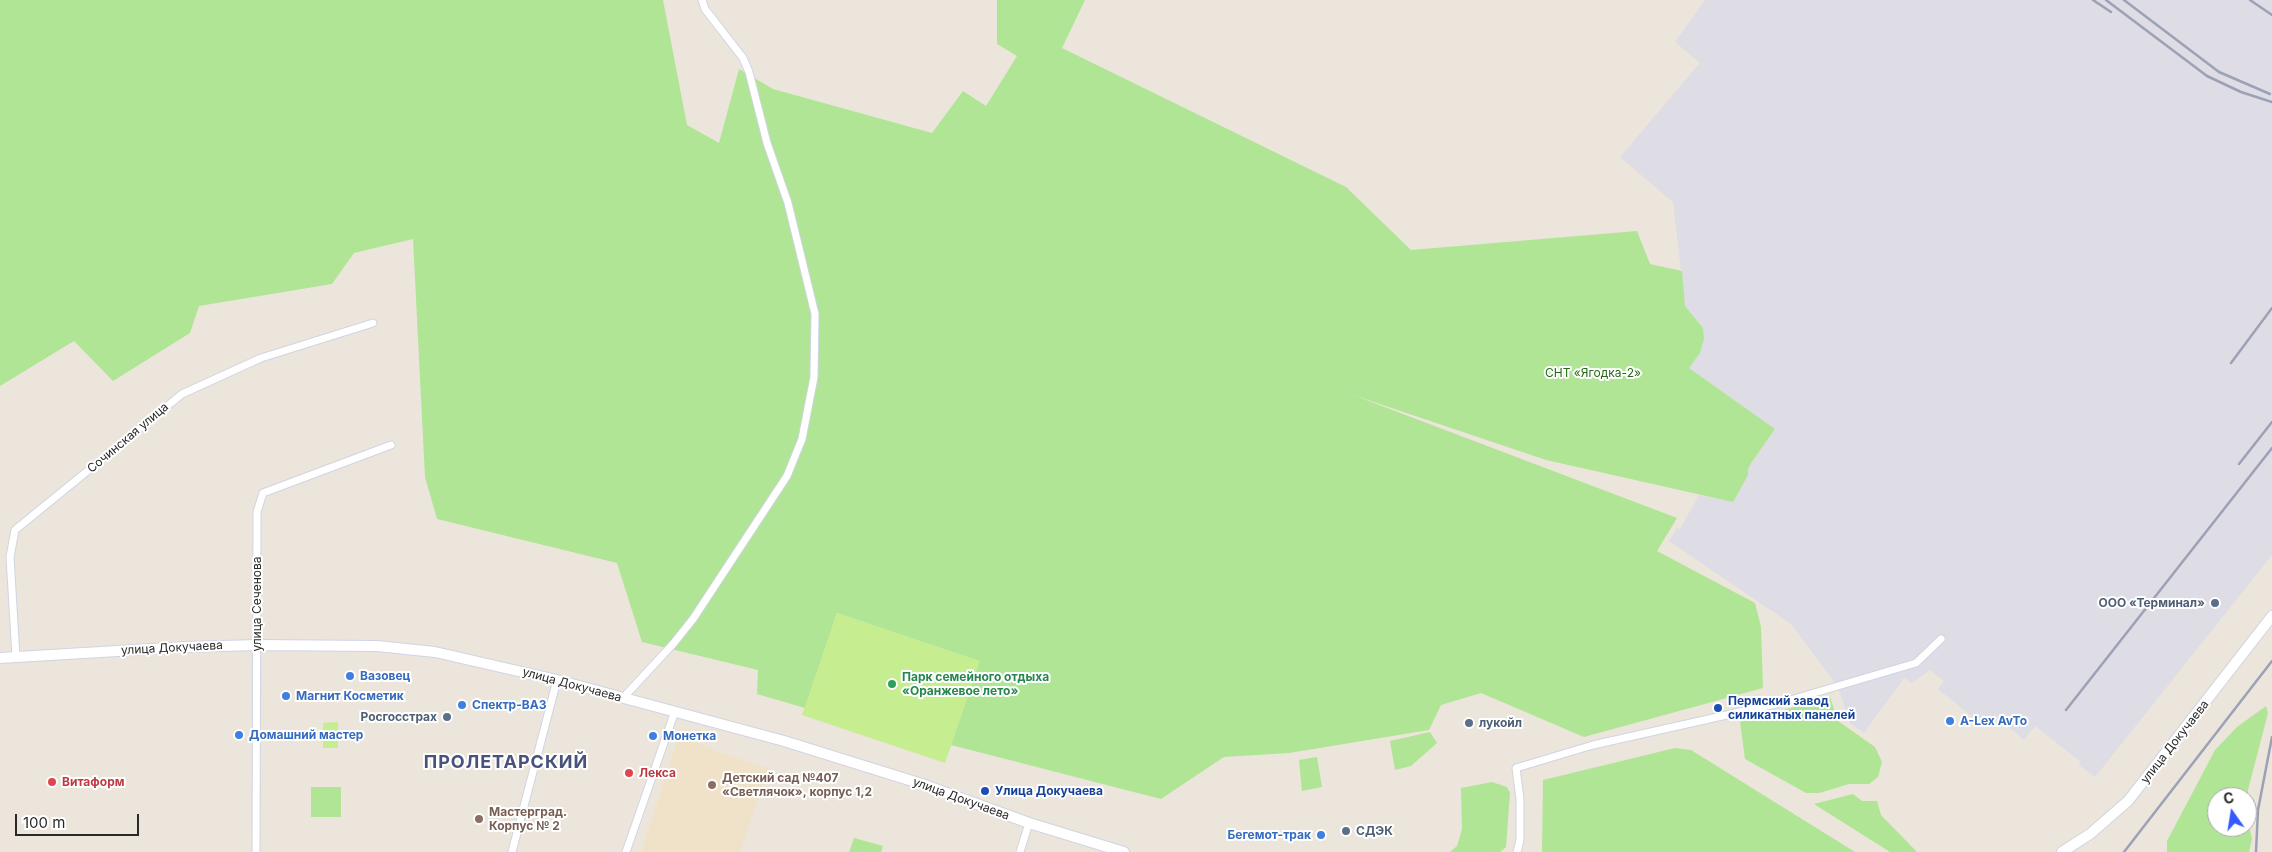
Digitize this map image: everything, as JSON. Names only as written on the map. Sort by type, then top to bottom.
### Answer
[{"type":"main road","name":"улица Докучаева","points":[[2062,852],[2090,834],[2128,800],[2272,616]]},
{"type":"main road","name":"улица Докучаева","points":[[0,658],[258,645],[395,647],[464,658],[557,680],[839,757],[922,784],[1029,823],[1124,852]]},
{"type":"street","points":[[623,698],[674,644],[693,619],[787,476],[802,439],[814,377],[815,314],[788,204],[767,143],[749,72],[743,58],[705,9],[702,0]]},
{"type":"street","name":"Сочинская улица","points":[[16,657],[10,557],[15,530],[182,394],[261,358],[373,323]]},
{"type":"street","name":"улица Сеченова","points":[[256,852],[257,512],[263,493],[390,445]]},
{"type":"street","points":[[1517,852],[1520,840],[1520,799],[1516,768],[1594,745],[1780,703],[1916,663],[1941,639]]},
{"type":"street","points":[[512,852],[557,680]]},
{"type":"street","points":[[626,852],[675,712]]},
{"type":"street","points":[[1020,852],[1029,823]]},
{"type":"shaded area","points":[[1705,0],[2272,0],[2272,555],[2095,777],[2079,765],[2081,762],[2035,726],[2024,740],[1995,715],[1991,720],[1983,714],[1978,721],[1938,689],[1944,681],[1930,670],[1912,683],[1904,678],[1864,733],[1850,723],[1838,687],[1791,624],[1669,541],[1677,528],[1680,529],[1699,495],[1723,500],[1748,469],[1775,429],[1689,368],[1700,353],[1703,328],[1685,306],[1673,202],[1620,157],[1700,63],[1675,42]]},
{"type":"shaded area","name":"Детский сад №407 «Светлячок», корпус 1,2","points":[[679,736],[718,752],[768,768],[740,852],[641,852]]},
{"type":"green space","name":"СНТ «Ягодка-2»","points":[[0,0],[663,0],[687,125],[719,143],[739,69],[773,89],[932,133],[963,91],[986,106],[1017,56],[997,44],[997,0],[1085,0],[1062,48],[1346,187],[1411,250],[1637,231],[1650,264],[1682,271],[1685,306],[1703,328],[1704,339],[1700,353],[1689,368],[1775,429],[1752,462],[1748,469],[1748,475],[1733,502],[1546,460],[1353,395],[1677,518],[1657,551],[1755,603],[1761,627],[1763,688],[1584,737],[1481,693],[1441,705],[1429,730],[1289,753],[1224,757],[1161,799],[951,745],[979,661],[837,613],[805,708],[757,694],[758,670],[642,642],[617,563],[437,519],[425,477],[413,239],[354,253],[332,284],[199,306],[190,333],[113,381],[74,341],[0,386]]},
{"type":"green space","name":"Парк семейного отдыха «Оранжевое лето»","points":[[837,613],[980,661],[945,763],[802,715]]},
{"type":"green space","points":[[1830,697],[1838,721],[1875,747],[1882,762],[1878,777],[1869,784],[1849,784],[1819,793],[1806,793],[1745,759],[1740,722]]},
{"type":"green space","points":[[2266,706],[2268,713],[2249,787],[2207,787],[2207,837],[2252,837],[2249,852],[2167,852],[2167,841],[2215,750],[2237,727]]},
{"type":"green space","points":[[338,722],[338,748],[323,748],[323,723]]},
{"type":"green space","points":[[1430,732],[1437,743],[1411,766],[1395,770],[1390,741]]},
{"type":"green space","points":[[1675,748],[1691,750],[1855,852],[1542,852],[1543,780]]},
{"type":"green space","points":[[1317,757],[1322,787],[1302,791],[1299,760]]},
{"type":"green space","points":[[1492,782],[1507,787],[1510,793],[1506,847],[1500,852],[1450,852],[1457,846],[1462,829],[1461,788]]},
{"type":"green space","points":[[311,787],[341,787],[341,817],[311,817]]},
{"type":"green space","points":[[1853,794],[1862,801],[1877,801],[1881,815],[1917,852],[1890,852],[1814,804]]},
{"type":"green space","points":[[854,838],[883,846],[881,852],[849,852]]},
{"type":"railway","points":[[2093,0],[2111,12]]},
{"type":"railway","points":[[2106,0],[2207,76],[2241,92],[2272,102]]},
{"type":"railway","points":[[2124,0],[2219,72],[2270,94]]},
{"type":"railway","points":[[2250,0],[2272,15]]},
{"type":"railway","points":[[2231,363],[2272,308]]},
{"type":"railway","points":[[2239,464],[2272,422]]},
{"type":"railway","points":[[2066,710],[2272,448]]},
{"type":"railway","points":[[2124,852],[2272,661]]},
{"type":"railway","points":[[2256,852],[2258,810],[2272,737]]},
{"type":"place","name":"ООО «Терминал»","points":[[2215,603]]},
{"type":"place","name":"Вазовец","points":[[350,676]]},
{"type":"place","name":"Парк семейного отдыха «Оранжевое лето»","points":[[892,684]]},
{"type":"place","name":"Магнит Косметик","points":[[286,696]]},
{"type":"place","name":"Спектр-ВАЗ","points":[[462,705]]},
{"type":"place","name":"Пермский завод силикатных панелей","points":[[1718,708]]},
{"type":"place","name":"Росгосстрах","points":[[447,717]]},
{"type":"place","name":"A-Lex AvTo","points":[[1950,721]]},
{"type":"place","name":"лукойл","points":[[1469,723]]},
{"type":"place","name":"Домашний мастер","points":[[239,735]]},
{"type":"place","name":"Монетка","points":[[653,736]]},
{"type":"place","name":"Лекса","points":[[629,773]]},
{"type":"place","name":"Витаформ","points":[[52,782]]},
{"type":"place","name":"Детский сад №407 «Светлячок», корпус 1,2","points":[[712,785]]},
{"type":"place","name":"Улица Докучаева","points":[[985,791]]},
{"type":"place","name":"Мастерград. Корпус № 2","points":[[479,819]]},
{"type":"place","name":"СДЭК","points":[[1346,831]]},
{"type":"place","name":"Бегемот-трак","points":[[1321,835]]},
{"type":"district","name":"ПРОЛЕТАРСКИЙ","points":[[506,763]]}]
